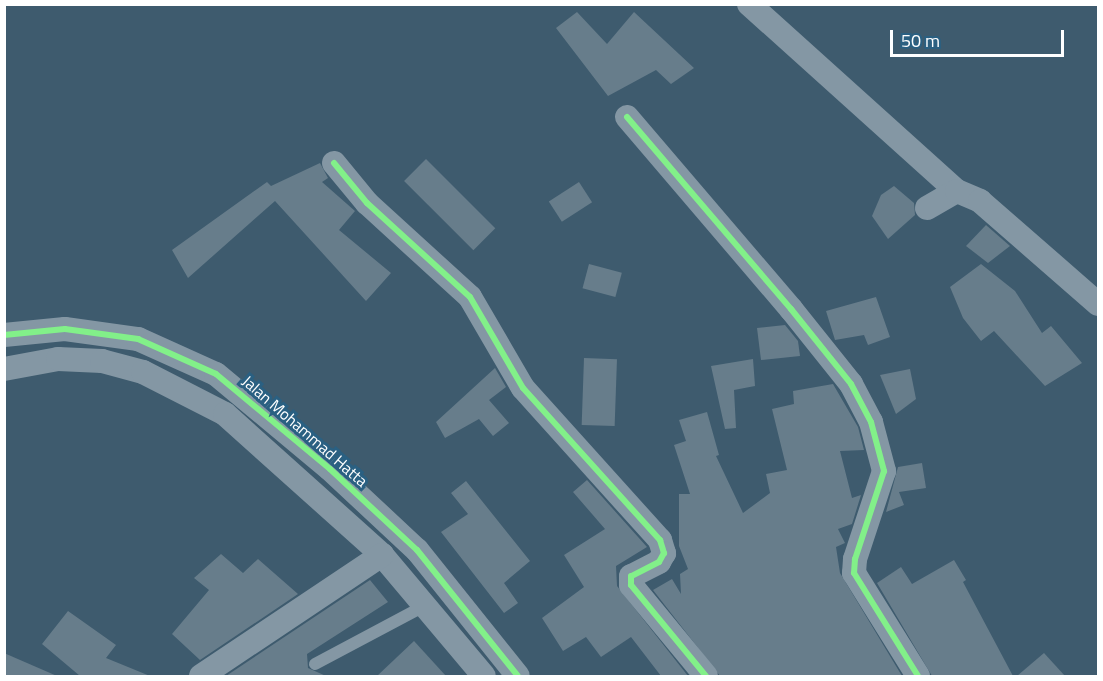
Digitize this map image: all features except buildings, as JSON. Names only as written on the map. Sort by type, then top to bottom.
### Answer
[{"type":"street","points":[[749,4],[957,191],[980,201],[1098,304]]},
{"type":"street","points":[[627,117],[799,319],[851,384],[871,422],[884,471],[855,559],[854,573],[913,675]]},
{"type":"street","points":[[334,163],[367,203],[470,297],[517,379],[660,540],[664,553],[659,562],[631,576],[631,585],[706,676]]},
{"type":"street","points":[[927,208],[957,191]]},
{"type":"street","name":"Jalan Mohammad Hatta","points":[[4,335],[65,329],[118,335],[175,352],[216,374],[330,469],[417,550],[518,676]]},
{"type":"street","points":[[4,369],[58,359],[102,361],[184,390],[225,414],[382,555],[484,676]]},
{"type":"street","points":[[201,676],[382,555]]},
{"type":"street","points":[[426,605],[451,590]]},
{"type":"lane","points":[[315,664],[426,605]]},
{"type":"cycle path","points":[[627,117],[791,309],[851,384],[871,422],[884,471],[855,559],[854,573],[918,676]]},
{"type":"cycle path","points":[[334,163],[367,203],[470,297],[523,388],[660,540],[664,553],[659,562],[631,576],[631,585],[706,676]]},
{"type":"cycle path","points":[[4,335],[65,329],[138,339],[216,374],[330,469],[417,550],[518,676]]}]
